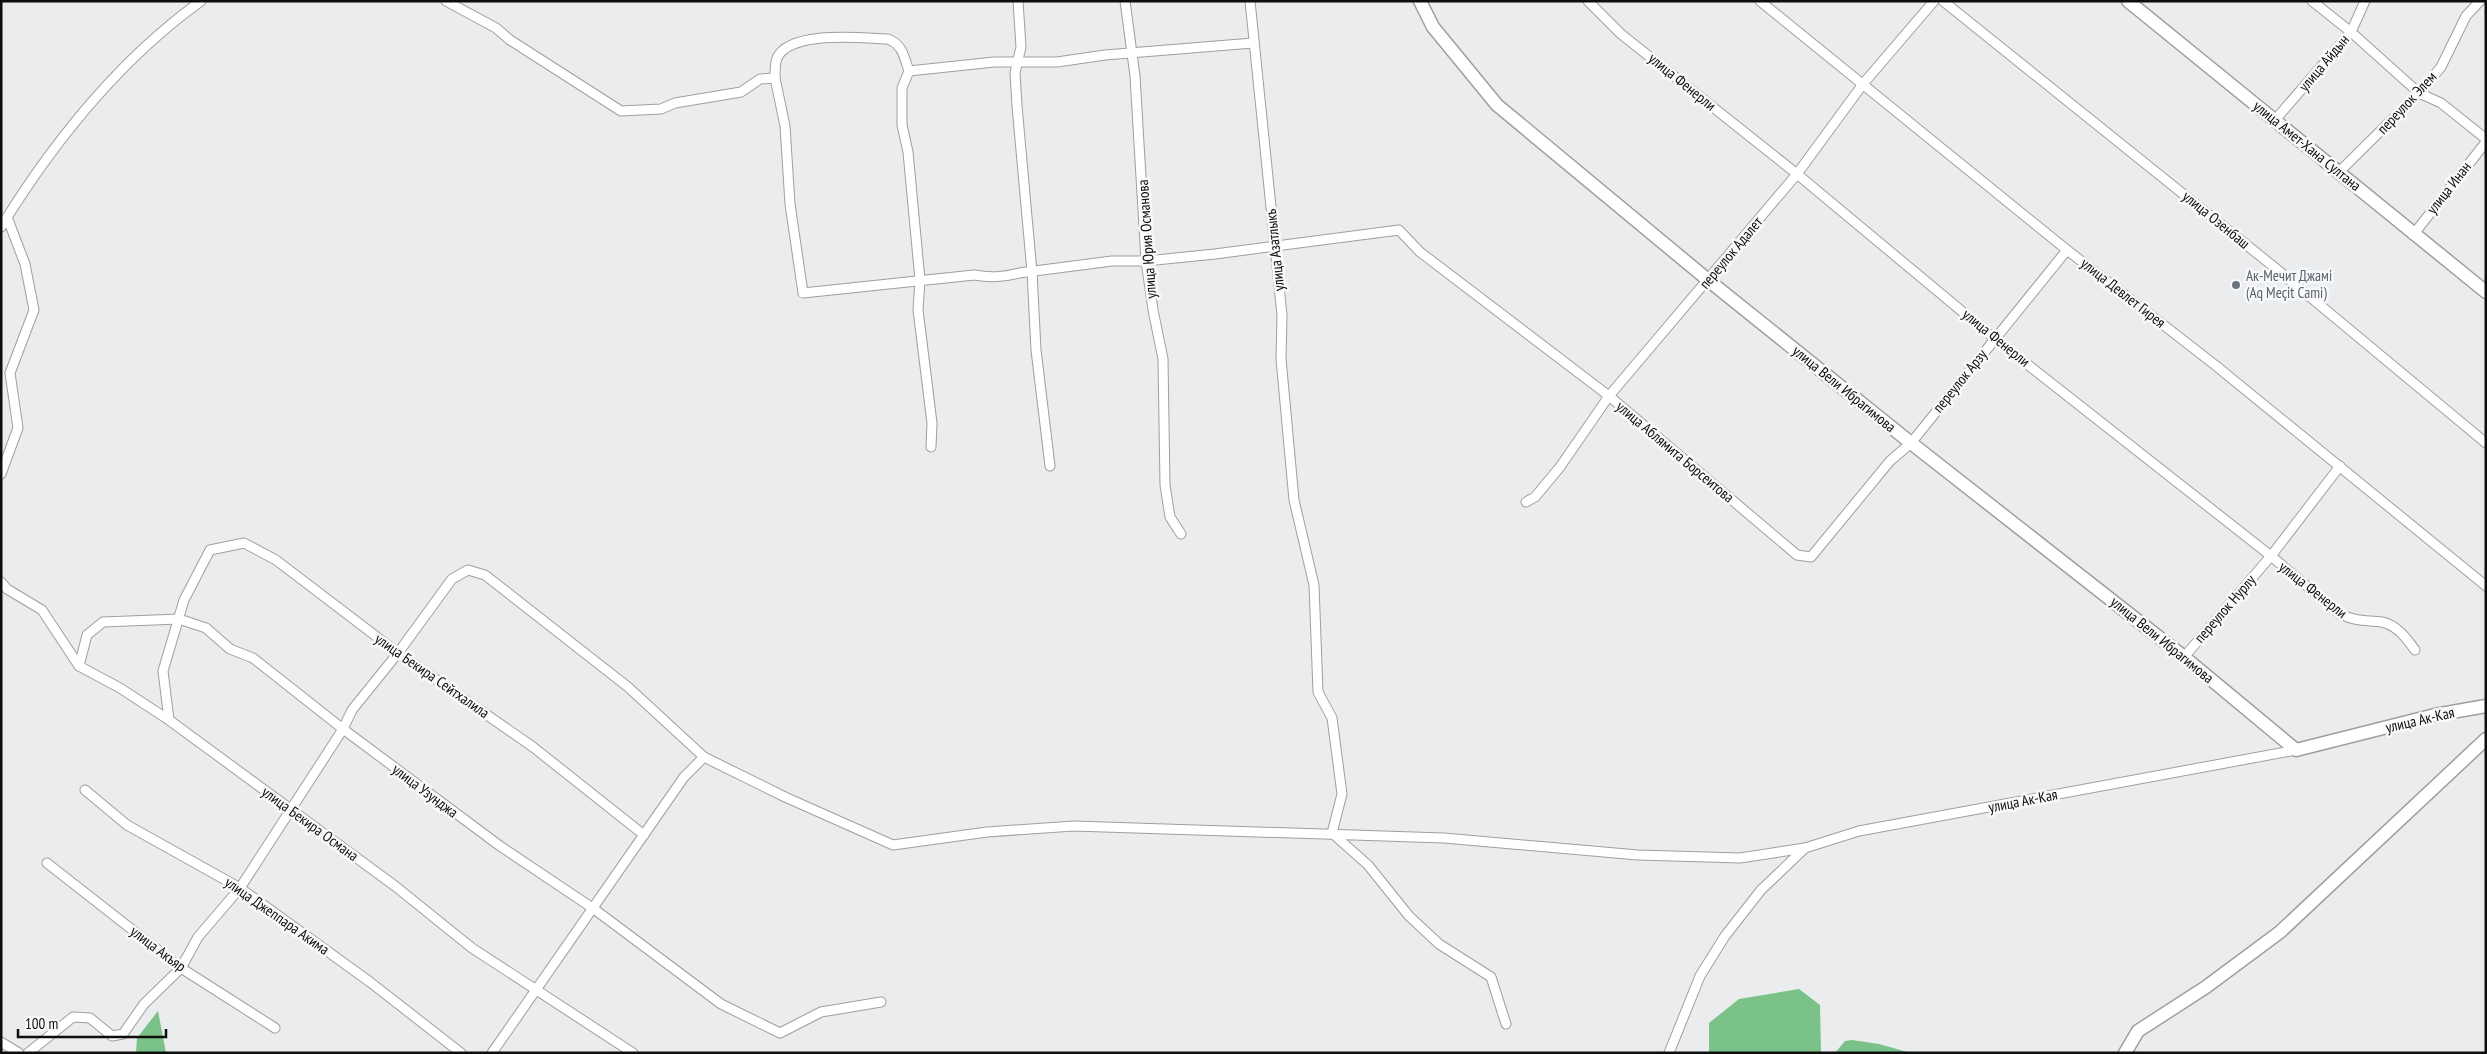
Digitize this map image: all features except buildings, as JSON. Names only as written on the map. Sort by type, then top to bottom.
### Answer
[{"type":"street","points":[[1,227],[71,126],[94,99],[165,27],[201,1]]},
{"type":"street","points":[[446,1],[496,28],[510,40],[621,111],[661,109],[675,103],[741,92],[760,79],[775,78]]},
{"type":"street","points":[[1018,1],[1021,47],[1019,63],[1015,73],[1017,106],[1032,272],[1036,350],[1050,466]]},
{"type":"street","name":"улица Юрия Османова","points":[[1125,1],[1135,76],[1142,156],[1146,261],[1163,359],[1165,485],[1170,517],[1181,534]]},
{"type":"street","name":"улица Азатлыкъ","points":[[1250,1],[1282,315],[1281,359],[1294,500],[1314,585],[1318,692],[1332,718],[1342,794],[1332,833]]},
{"type":"street","name":"улица Вели Ибрагимова","points":[[1420,1],[1433,27],[1497,105],[1708,280],[1910,443],[2184,657],[2296,750]]},
{"type":"street","name":"улица Фенерли","points":[[1588,1],[1621,34],[1797,174],[1994,338],[2271,556],[2340,614],[2352,620],[2383,622],[2396,628],[2416,650]]},
{"type":"street","name":"улица Девлет Гирея","points":[[1760,1],[2067,250],[2202,354],[2486,586]]},
{"type":"street","name":"переулок Адалет","points":[[1526,502],[1534,496],[1560,467],[1608,396],[1797,174],[1863,84],[1934,1]]},
{"type":"street","name":"улица Озенбаш","points":[[1943,1],[2272,265],[2486,443]]},
{"type":"street","name":"улица Амет-Хана Султана","points":[[2128,1],[2339,172],[2413,235],[2486,292]]},
{"type":"street","points":[[2312,1],[2351,32],[2419,93],[2441,103],[2486,141]]},
{"type":"street","name":"улица Айдын","points":[[2275,120],[2351,32],[2365,1]]},
{"type":"street","name":"переулок Элем","points":[[2339,172],[2419,93],[2441,67],[2466,16],[2480,1]]},
{"type":"street","points":[[931,446],[932,423],[918,310],[920,280],[908,152],[902,125],[902,88],[909,71],[902,50],[896,42],[888,39],[830,36],[792,46],[782,52],[776,59],[775,78],[785,126],[790,204],[804,293],[920,280],[974,275],[991,278],[1112,261],[1146,261],[1274,247]]},
{"type":"street","points":[[909,71],[994,62],[1057,62],[1253,43]]},
{"type":"street","name":"улица Инан","points":[[2413,235],[2486,141]]},
{"type":"street","points":[[1,474],[18,428],[10,373],[34,310],[25,264],[8,216]]},
{"type":"street","name":"улица Аблямита Борсеитова","points":[[1274,247],[1399,230],[1420,252],[1608,396],[1797,555],[1811,557],[1890,460],[1910,443]]},
{"type":"street","name":"переулок Арзу","points":[[1910,443],[2067,250]]},
{"type":"street","name":"переулок Нурлу","points":[[2184,657],[2271,556],[2340,466]]},
{"type":"street","name":"улица Бекира Сейтхалила","points":[[179,619],[184,600],[210,550],[244,543],[276,560],[398,653],[533,747],[644,835]]},
{"type":"street","points":[[28,1053],[73,1017],[90,1018],[112,1036],[123,1034],[144,1004],[181,968],[198,937],[240,888],[289,809],[343,729],[352,710],[398,653],[452,579],[468,570],[485,575],[628,687],[704,757],[786,797],[893,845],[987,832],[1074,826],[1444,838],[1638,855],[1740,858],[1804,848]]},
{"type":"street","name":"улица Бекира Османа","points":[[1,582],[7,589],[42,610],[79,666],[120,688],[169,720],[395,886],[472,948],[538,988],[633,1053]]},
{"type":"street","points":[[169,720],[163,671],[179,619]]},
{"type":"street","name":"улица Узунджа","points":[[79,666],[87,635],[103,622],[179,619],[206,628],[230,649],[253,658],[343,729],[500,846],[594,909],[721,1004],[780,1033],[821,1012],[881,1002]]},
{"type":"street","name":"улица Ак-Кая","points":[[1669,1053],[1700,976],[1725,936],[1762,890],[1804,848],[1859,831],[2296,750],[2435,715],[2486,706]]},
{"type":"street","points":[[2125,1053],[2138,1031],[2206,988],[2280,932],[2486,739]]},
{"type":"street","points":[[492,1053],[684,777],[704,757]]},
{"type":"street","name":"улица Джеппара Акима","points":[[85,790],[127,825],[240,888],[370,982],[461,1053]]},
{"type":"street","points":[[1332,833],[1368,865],[1409,916],[1439,944],[1491,977],[1506,1024]]},
{"type":"street","name":"улица Акъяр","points":[[47,863],[181,968],[274,1028]]},
{"type":"street","points":[[1,1042],[19,1053]]},
{"type":"green space","points":[[1799,989],[1820,1005],[1821,1053],[1709,1053],[1709,1023],[1739,999]]},
{"type":"green space","points":[[158,1011],[166,1053],[136,1053],[137,1038]]},
{"type":"green space","points":[[1852,1040],[1879,1044],[1911,1053],[1835,1053],[1845,1041]]},
{"type":"place","name":"Ак-Мечит Джамі (Aq Meçit Cami)","points":[[2236,285]]}]
